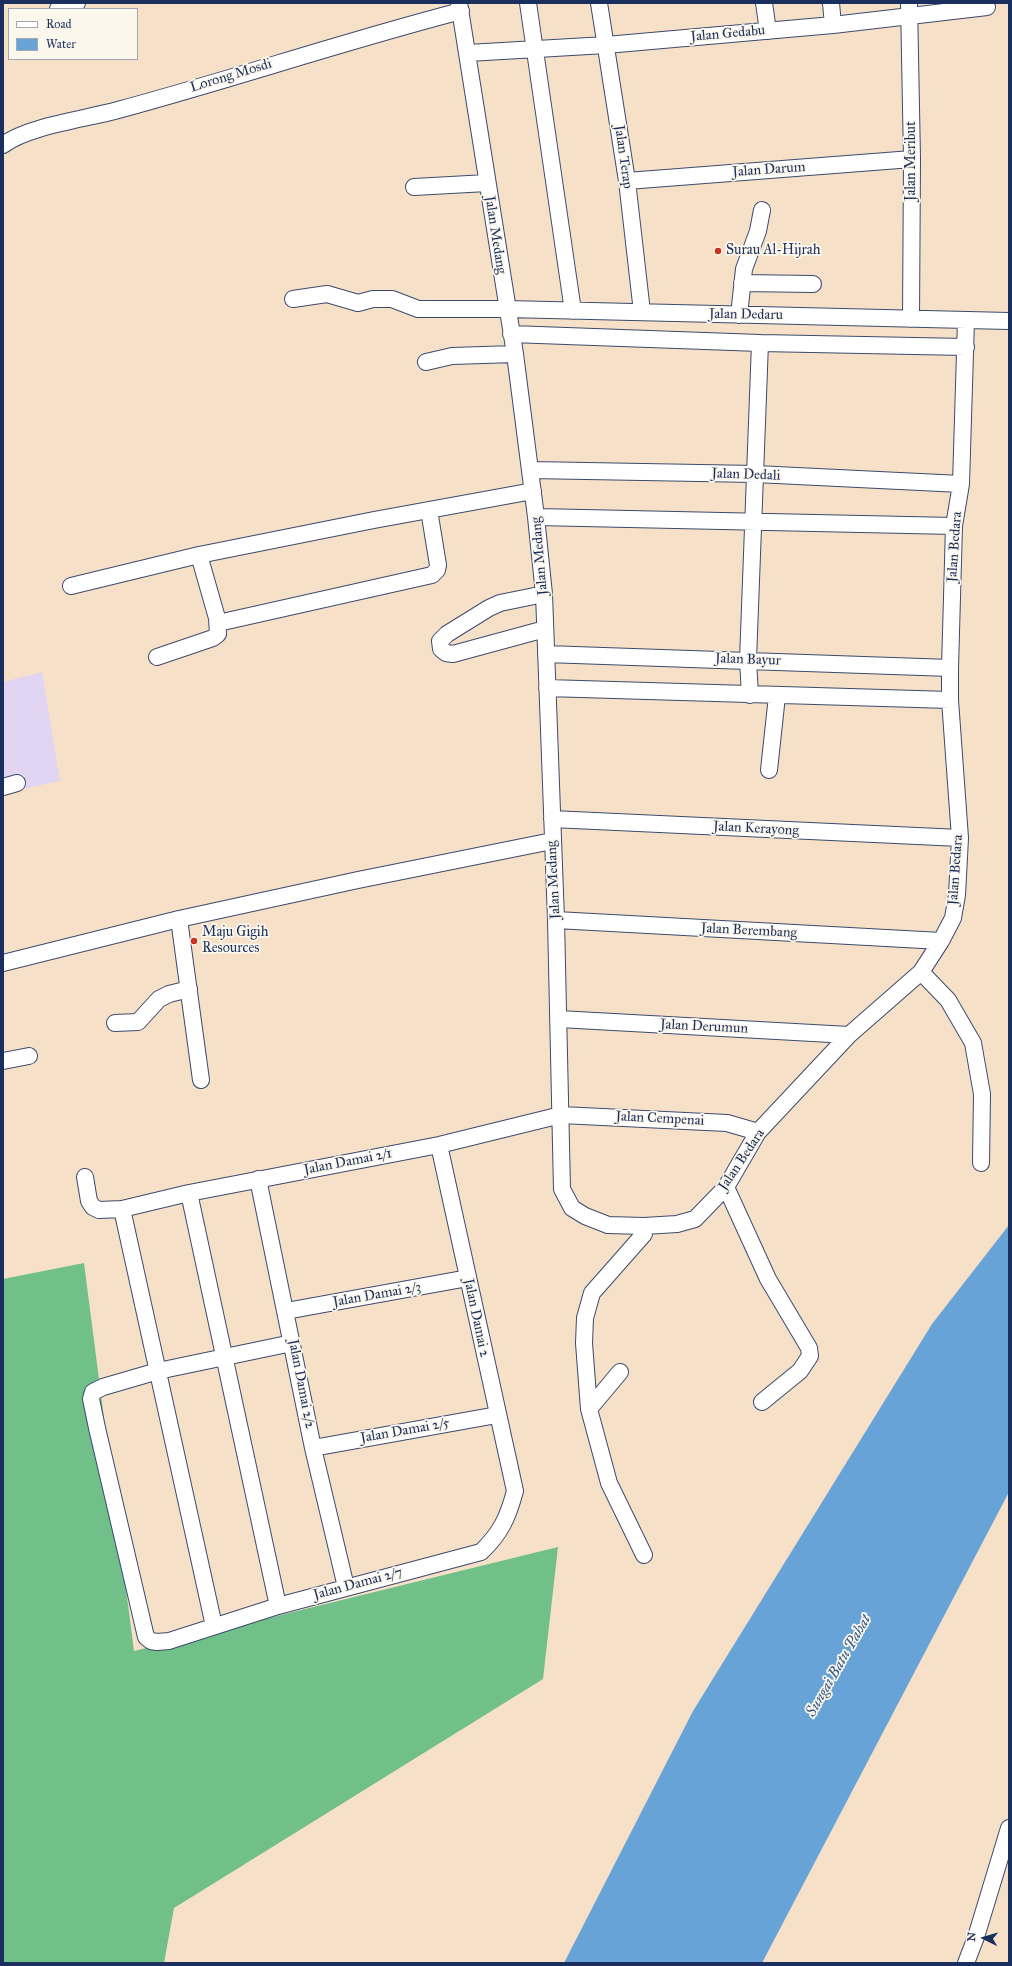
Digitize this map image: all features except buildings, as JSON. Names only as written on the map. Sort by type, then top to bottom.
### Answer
[{"type":"street","points":[[61,8],[77,3]]},
{"type":"street","points":[[528,3],[573,311]]},
{"type":"street","name":"Jalan Terap","points":[[599,3],[627,181],[642,312]]},
{"type":"street","points":[[764,3],[768,31]]},
{"type":"street","points":[[831,3],[833,25]]},
{"type":"street","name":"Jalan Medang","points":[[460,7],[515,354],[533,491],[544,594],[556,920],[560,1115]]},
{"type":"street","name":"Lorong Mosdi","points":[[3,145],[12,138],[118,110],[375,34],[460,7]]},
{"type":"street","name":"Jalan Gedabu","points":[[468,54],[606,45],[833,25],[910,9],[987,7]]},
{"type":"street","name":"Jalan Meribut","points":[[910,9],[912,159],[911,319]]},
{"type":"street","name":"Jalan Darum","points":[[627,181],[912,159]]},
{"type":"street","points":[[414,187],[487,184]]},
{"type":"street","points":[[739,315],[744,269],[758,231],[762,210]]},
{"type":"street","points":[[742,283],[813,284]]},
{"type":"street","name":"Jalan Dedaru","points":[[293,299],[328,294],[358,302],[378,299],[392,299],[418,309],[507,309],[1009,321]]},
{"type":"street","name":"Jalan Bedara","points":[[560,1115],[562,1190],[572,1208],[585,1216],[608,1225],[644,1226],[677,1224],[695,1219],[726,1187],[758,1132],[849,1035],[921,972],[941,941],[953,918],[957,895],[960,838],[950,700],[950,668],[954,526],[961,484],[966,320]]},
{"type":"street","name":"Jalan Dedaru","points":[[511,334],[760,343],[966,347]]},
{"type":"street","points":[[750,695],[748,660],[760,343]]},
{"type":"street","points":[[426,362],[452,356],[515,354]]},
{"type":"street","name":"Jalan Dedali","points":[[530,470],[756,474],[961,484]]},
{"type":"street","points":[[71,586],[199,555],[533,491]]},
{"type":"street","points":[[218,623],[432,575],[437,570],[438,565],[429,510]]},
{"type":"street","points":[[536,517],[954,526]]},
{"type":"street","points":[[157,657],[213,638],[218,634],[218,623],[199,555]]},
{"type":"street","points":[[544,594],[500,603],[489,608],[447,634],[440,641],[441,649],[446,653],[453,654],[545,629]]},
{"type":"street","name":"Jalan Bayur","points":[[546,654],[950,668]]},
{"type":"street","points":[[547,688],[950,700]]},
{"type":"street","points":[[770,770],[777,696]]},
{"type":"street","name":"Jalan Kerayong","points":[[552,819],[960,838]]},
{"type":"street","points":[[3,963],[179,919],[358,880],[552,841]]},
{"type":"street","points":[[179,919],[201,1080]]},
{"type":"street","name":"Jalan Berembang","points":[[556,920],[941,941]]},
{"type":"street","points":[[921,972],[948,1000],[973,1042],[982,1094],[981,1164]]},
{"type":"street","points":[[115,1023],[138,1022],[159,999],[169,994],[189,989]]},
{"type":"street","name":"Jalan Derumun","points":[[558,1019],[849,1035]]},
{"type":"street","points":[[3,1060],[29,1056]]},
{"type":"street","name":"Jalan Cempenai","points":[[439,1145],[560,1115],[727,1123],[758,1132]]},
{"type":"street","name":"Jalan Damai 2/1","points":[[85,1176],[89,1201],[93,1207],[99,1210],[122,1209],[258,1179],[439,1145]]},
{"type":"street","name":"Jalan Damai 2","points":[[439,1145],[497,1415],[515,1491]]},
{"type":"street","name":"Jalan Damai 2/2","points":[[258,1179],[313,1448],[346,1587]]},
{"type":"street","points":[[726,1187],[768,1279],[809,1348],[810,1356],[800,1371],[762,1402]]},
{"type":"street","points":[[189,1193],[278,1606]]},
{"type":"street","points":[[122,1209],[214,1626]]},
{"type":"street","points":[[644,1226],[644,1234],[592,1293],[585,1318],[584,1343],[589,1409],[609,1483],[644,1555]]},
{"type":"street","name":"Jalan Damai 2/3","points":[[286,1311],[468,1278]]},
{"type":"street","points":[[158,1371],[292,1344]]},
{"type":"street","name":"Jalan Damai 2/7","points":[[158,1371],[103,1387],[93,1392],[91,1399],[146,1637],[151,1641],[169,1641],[278,1606],[481,1552],[497,1534],[508,1515],[515,1491]]},
{"type":"street","points":[[589,1409],[620,1372]]},
{"type":"street","name":"Jalan Damai 2/5","points":[[313,1448],[497,1415]]},
{"type":"street","points":[[966,1963],[976,1937],[1009,1828]]},
{"type":"shaded area","points":[[42,672],[60,781],[3,793],[3,682]]},
{"type":"green space","points":[[84,1263],[134,1651],[558,1547],[543,1679],[174,1908],[164,1963],[3,1963],[3,1279]]},
{"type":"water","name":"Sungai Batu Pahat","points":[[1009,1225],[1009,1492],[762,1963],[564,1963],[693,1711],[932,1324]]},
{"type":"place","name":"Surau Al-Hijrah","points":[[718,251]]},
{"type":"place","name":"Maju Gigih Resources","points":[[194,941]]}]
